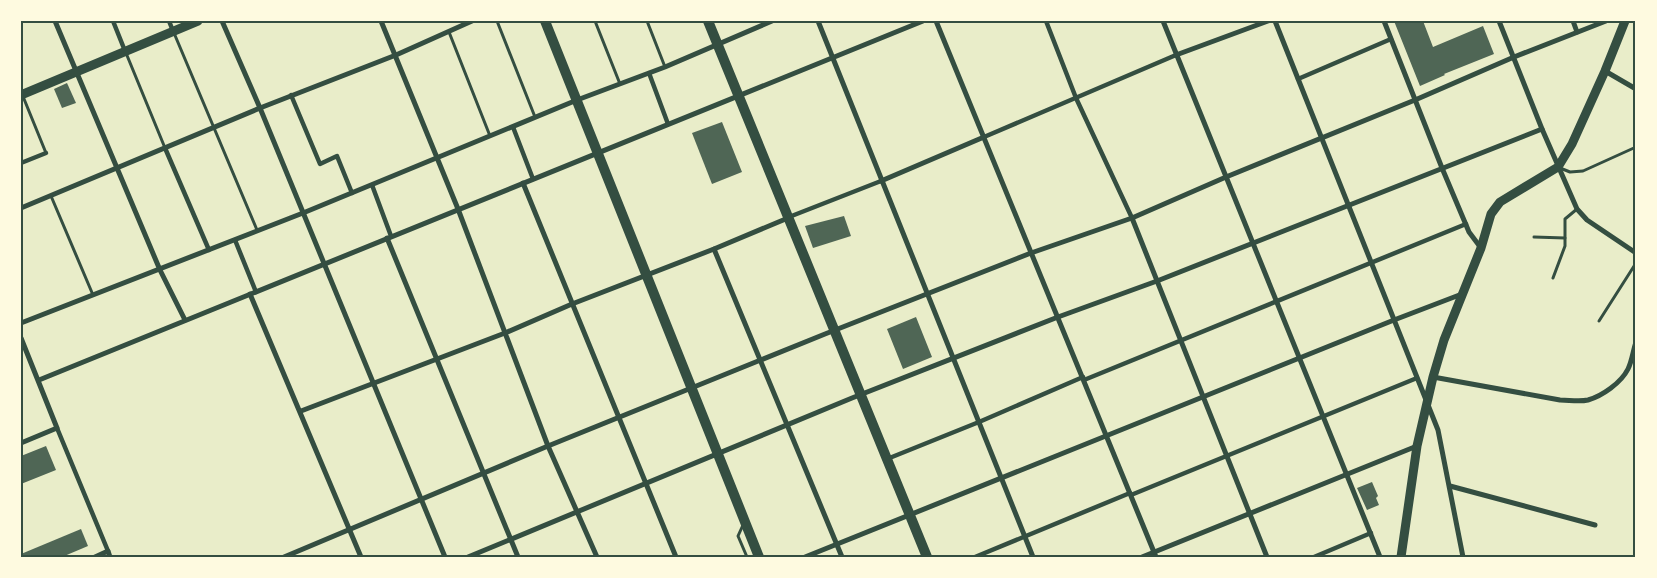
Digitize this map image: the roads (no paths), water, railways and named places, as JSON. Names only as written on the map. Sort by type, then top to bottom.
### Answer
[{"type":"main road","points":[[22,93],[198,21]]},
{"type":"main road","points":[[545,21],[759,557]]},
{"type":"main road","points":[[708,21],[927,557]]},
{"type":"main road","points":[[1401,557],[1417,446],[1433,377],[1444,340],[1481,248],[1491,214],[1500,202],[1558,167],[1572,144],[1625,21]]},
{"type":"street","points":[[55,21],[160,270],[185,320]]},
{"type":"street","points":[[113,21],[125,51]]},
{"type":"street","points":[[169,21],[173,31]]},
{"type":"street","points":[[222,21],[260,108],[445,557]]},
{"type":"street","points":[[381,21],[438,158],[548,446],[597,557]]},
{"type":"street","points":[[21,208],[213,127],[396,55],[472,21]]},
{"type":"street","points":[[21,323],[303,213],[577,100],[665,67],[772,21]]},
{"type":"street","points":[[818,21],[1033,557]]},
{"type":"street","points":[[39,380],[923,21]]},
{"type":"street","points":[[936,21],[1155,554]]},
{"type":"street","points":[[1046,21],[1076,98],[1132,218],[1267,557]]},
{"type":"street","points":[[1163,21],[1380,557]]},
{"type":"street","points":[[301,411],[505,333],[646,274],[714,249],[882,181],[1176,55],[1268,21]]},
{"type":"street","points":[[1275,21],[1438,430],[1464,557]]},
{"type":"street","points":[[1384,21],[1442,168],[1466,224],[1481,248]]},
{"type":"street","points":[[1500,21],[1542,129],[1577,209],[1587,220],[1636,253]]},
{"type":"street","points":[[1573,21],[1577,32]]},
{"type":"street","points":[[286,556],[548,446],[834,330],[1031,253],[1132,218],[1514,57],[1606,21]]},
{"type":"street","points":[[1298,79],[1391,39]]},
{"type":"street","points":[[1605,71],[1636,88]]},
{"type":"street","points":[[649,73],[668,124]]},
{"type":"street","points":[[291,96],[320,164],[337,156],[352,193]]},
{"type":"street","points":[[513,127],[534,179]]},
{"type":"street","points":[[468,557],[861,395],[1542,129]]},
{"type":"street","points":[[165,148],[209,250]]},
{"type":"street","points":[[21,163],[46,153]]},
{"type":"street","points":[[523,183],[676,557]]},
{"type":"street","points":[[372,185],[389,237],[436,358],[518,557]]},
{"type":"street","points":[[887,459],[1466,224]]},
{"type":"street","points":[[235,240],[253,293],[361,557]]},
{"type":"street","points":[[714,249],[842,557]]},
{"type":"street","points":[[805,557],[1203,396],[1462,294]]},
{"type":"street","points":[[21,338],[109,554],[94,557]]},
{"type":"street","points":[[1433,377],[1560,400],[1588,400],[1617,384],[1628,369],[1636,342]]},
{"type":"street","points":[[975,557],[1417,378]]},
{"type":"street","points":[[21,443],[58,428]]},
{"type":"street","points":[[1142,557],[1155,554],[1250,513],[1417,446]]},
{"type":"street","points":[[1450,486],[1596,526]]},
{"type":"street","points":[[1314,557],[1371,533]]},
{"type":"lane","points":[[497,21],[535,117]]},
{"type":"lane","points":[[596,21],[620,85]]},
{"type":"lane","points":[[647,21],[665,67]]},
{"type":"lane","points":[[173,31],[257,231]]},
{"type":"lane","points":[[448,32],[490,136]]},
{"type":"lane","points":[[125,51],[165,148]]},
{"type":"lane","points":[[22,93],[46,153]]},
{"type":"lane","points":[[1558,167],[1570,172],[1583,171],[1636,148]]},
{"type":"lane","points":[[51,196],[93,296]]},
{"type":"lane","points":[[1553,278],[1565,246],[1565,219],[1577,209]]},
{"type":"lane","points":[[1534,236],[1565,238]]},
{"type":"lane","points":[[1599,321],[1636,263]]},
{"type":"lane","points":[[745,521],[738,536],[747,557]]}]
